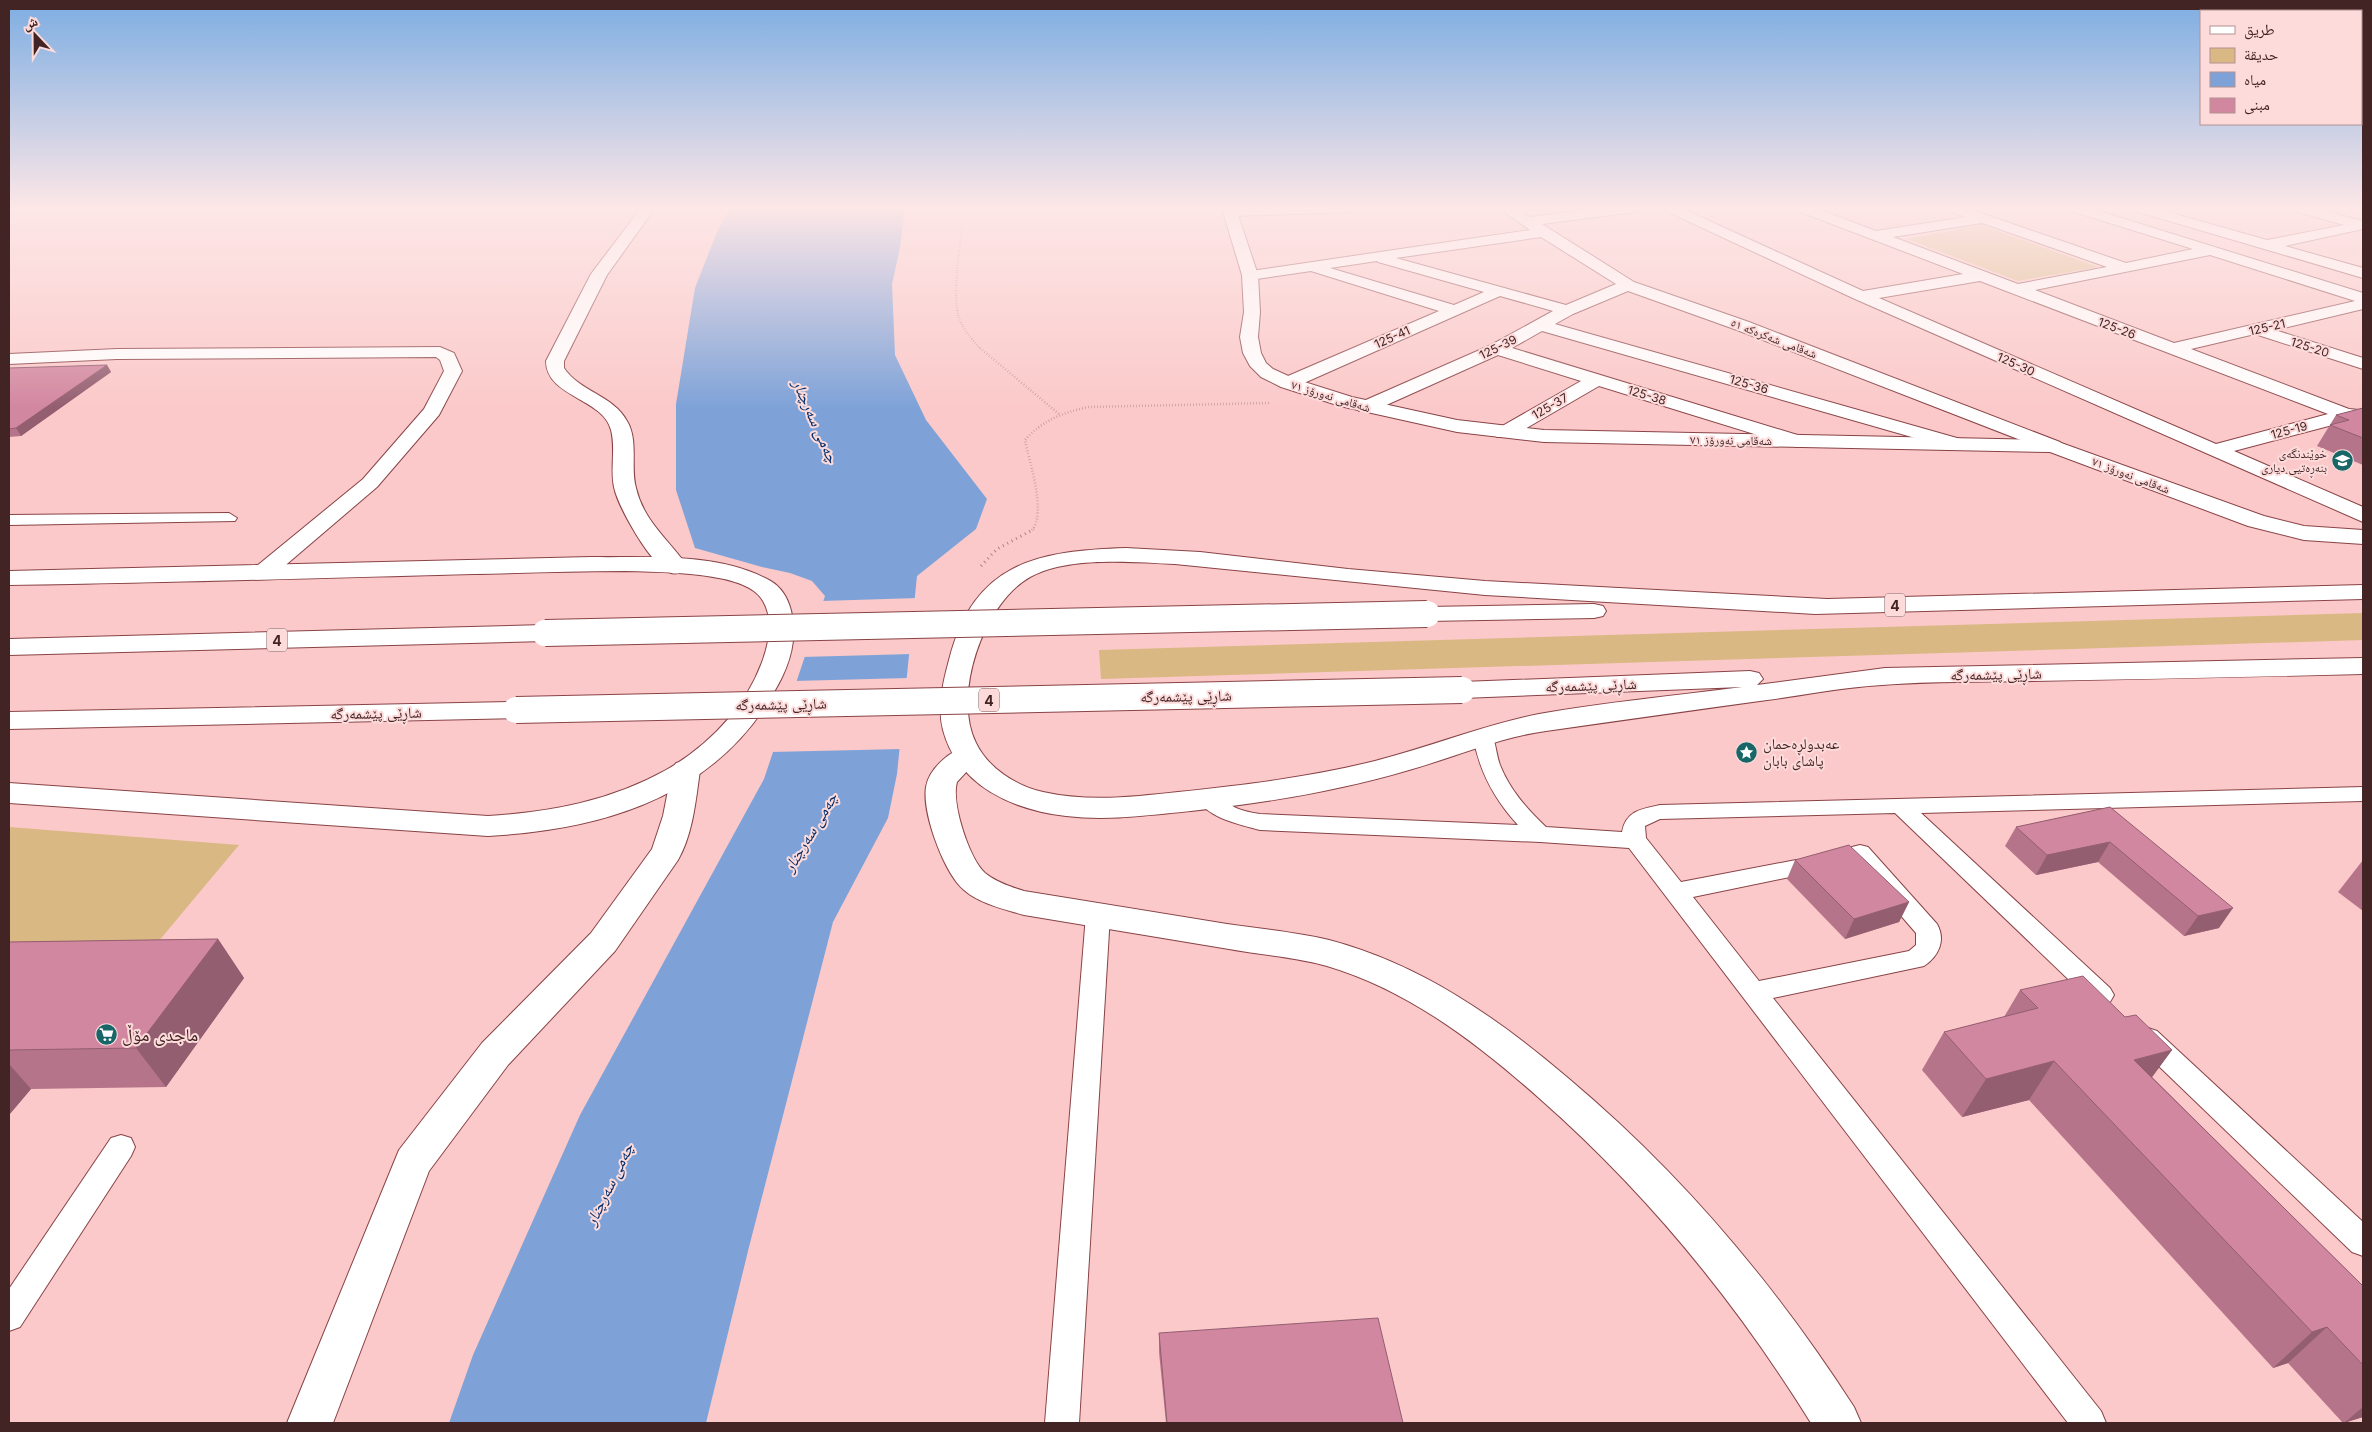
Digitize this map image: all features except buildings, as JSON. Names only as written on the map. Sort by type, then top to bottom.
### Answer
[{"type":"main road","points":[[599,275],[555,361],[555,368],[564,380],[614,415],[622,430],[622,467],[625,488],[632,509],[643,531],[676,567]]},
{"type":"main road","name":"شەقامی نەورۆز ٧١","points":[[1250,275],[1252,312],[1249,337],[1252,353],[1259,366],[1267,373],[1288,383],[1366,407],[1504,433],[1624,439],[2053,446],[2256,521],[2304,533],[2363,537]]},
{"type":"main road","points":[[1336,275],[1453,310]]},
{"type":"main road","points":[[1437,275],[1567,310]]},
{"type":"main road","name":"شەقامی شەکرەکە ٥١","points":[[1612,275],[1628,285],[1743,326],[2053,446]]},
{"type":"main road","name":"125-30","points":[[1815,275],[2363,515]]},
{"type":"main road","points":[[1861,296],[1982,275]]},
{"type":"main road","name":"125-26","points":[[1982,275],[2170,349],[2356,413]]},
{"type":"main road","points":[[2018,289],[2095,275]]},
{"type":"main road","points":[[2291,275],[2363,298]]},
{"type":"main road","name":"125-39","points":[[1366,407],[1497,348],[1567,310],[1628,285]]},
{"type":"main road","name":"125-41","points":[[1288,383],[1497,292]]},
{"type":"main road","name":"125-21","points":[[2170,349],[2363,304]]},
{"type":"main road","name":"125-36","points":[[1541,324],[1958,444]]},
{"type":"main road","name":"125-20","points":[[2256,329],[2363,364]]},
{"type":"main road","name":"125-38","points":[[1497,348],[1798,441]]},
{"type":"main road","points":[[9,359],[117,354],[440,352],[448,357],[452,371],[432,411],[420,426],[370,483],[266,570]]},
{"type":"main road","name":"125-37","points":[[1504,433],[1596,380]]},
{"type":"main road","name":"125-19","points":[[2215,450],[2356,413]]},
{"type":"main road","points":[[1833,607],[1520,590],[1329,574],[1226,561],[1125,555],[1070,558],[1035,566],[1004,583],[991,596],[972,629],[962,658],[954,713],[961,742],[968,755],[977,768],[993,782],[1030,800],[1082,808],[1123,808],[1249,796],[1338,779],[1401,763],[1483,736],[1539,723],[1885,676]]},
{"type":"main road","points":[[9,578],[266,570],[591,564],[676,567],[726,573],[758,584],[773,596],[780,610],[782,625],[775,663],[755,702],[723,743],[686,770],[621,803],[561,820],[520,826],[479,826],[9,793]]},
{"type":"main road","name":"4","points":[[9,647],[544,633],[1833,607],[2363,592]]},
{"type":"main road","name":"شاڕێی پێشمەرگە","points":[[9,721],[1462,690],[1709,680],[2363,666]]},
{"type":"main road","points":[[968,755],[955,765],[945,777],[941,788],[942,804],[957,852],[963,868],[973,881],[997,895],[1024,903],[1328,953],[1371,968],[1413,987],[1486,1032],[1559,1091],[1623,1149],[1687,1216],[1750,1294],[1813,1383],[1838,1423]]},
{"type":"main road","points":[[310,1423],[413,1162],[495,1054],[603,942],[667,852],[678,816],[686,770]]},
{"type":"lane","points":[[9,520],[229,518]]},
{"type":"lane","points":[[1483,736],[1487,760],[1498,785],[1522,818],[1540,834]]},
{"type":"lane","points":[[2089,1423],[1636,841],[1634,827],[1639,819],[1660,812],[2363,794]]},
{"type":"lane","points":[[1208,799],[1230,814],[1260,822],[1540,834],[1636,841]]},
{"type":"lane","points":[[1901,806],[2363,1242]]},
{"type":"lane","points":[[1753,992],[1915,959],[1924,954],[1929,948],[1928,930],[1860,853]]},
{"type":"lane","points":[[1675,892],[1796,868]]},
{"type":"lane","points":[[1062,1423],[1098,915]]},
{"type":"lane","points":[[9,1316],[121,1146]]},
{"type":"path","points":[[958,275],[956,300],[959,318],[969,336],[985,354],[1058,414]]},
{"type":"path","points":[[991,596],[979,571],[985,559],[1001,547],[1030,533],[1036,525],[1036,502],[1025,440],[1036,426],[1058,414],[1088,407],[1278,403]]},
{"type":"green space","points":[[2002,275],[2053,275],[2018,281]]},
{"type":"green space","points":[[2363,613],[2363,640],[1101,679],[1099,650]]},
{"type":"green space","points":[[9,827],[239,845],[127,979],[9,981]]},
{"type":"water","name":"چەمی سەرچنار","points":[[700,275],[894,275],[892,284],[895,355],[926,420],[987,499],[976,529],[917,576],[897,774],[888,818],[833,922],[749,1247],[706,1423],[449,1423],[473,1355],[580,1115],[764,779],[825,596],[812,581],[790,573],[695,548],[676,490],[676,404],[695,288]]},
{"type":"pier","points":[[918,598],[912,654],[802,657],[821,601]]},
{"type":"pier","points":[[909,678],[902,749],[770,752],[794,681]]},
{"type":"place","name":"خوێندنگەی بنەڕەتیی دیاری","points":[[2343,460]]},
{"type":"place","name":"عەبدولڕەحمان پاشای بابان","points":[[1747,752]]},
{"type":"place","name":"ماجدی مۆڵ","points":[[106,1034]]}]
